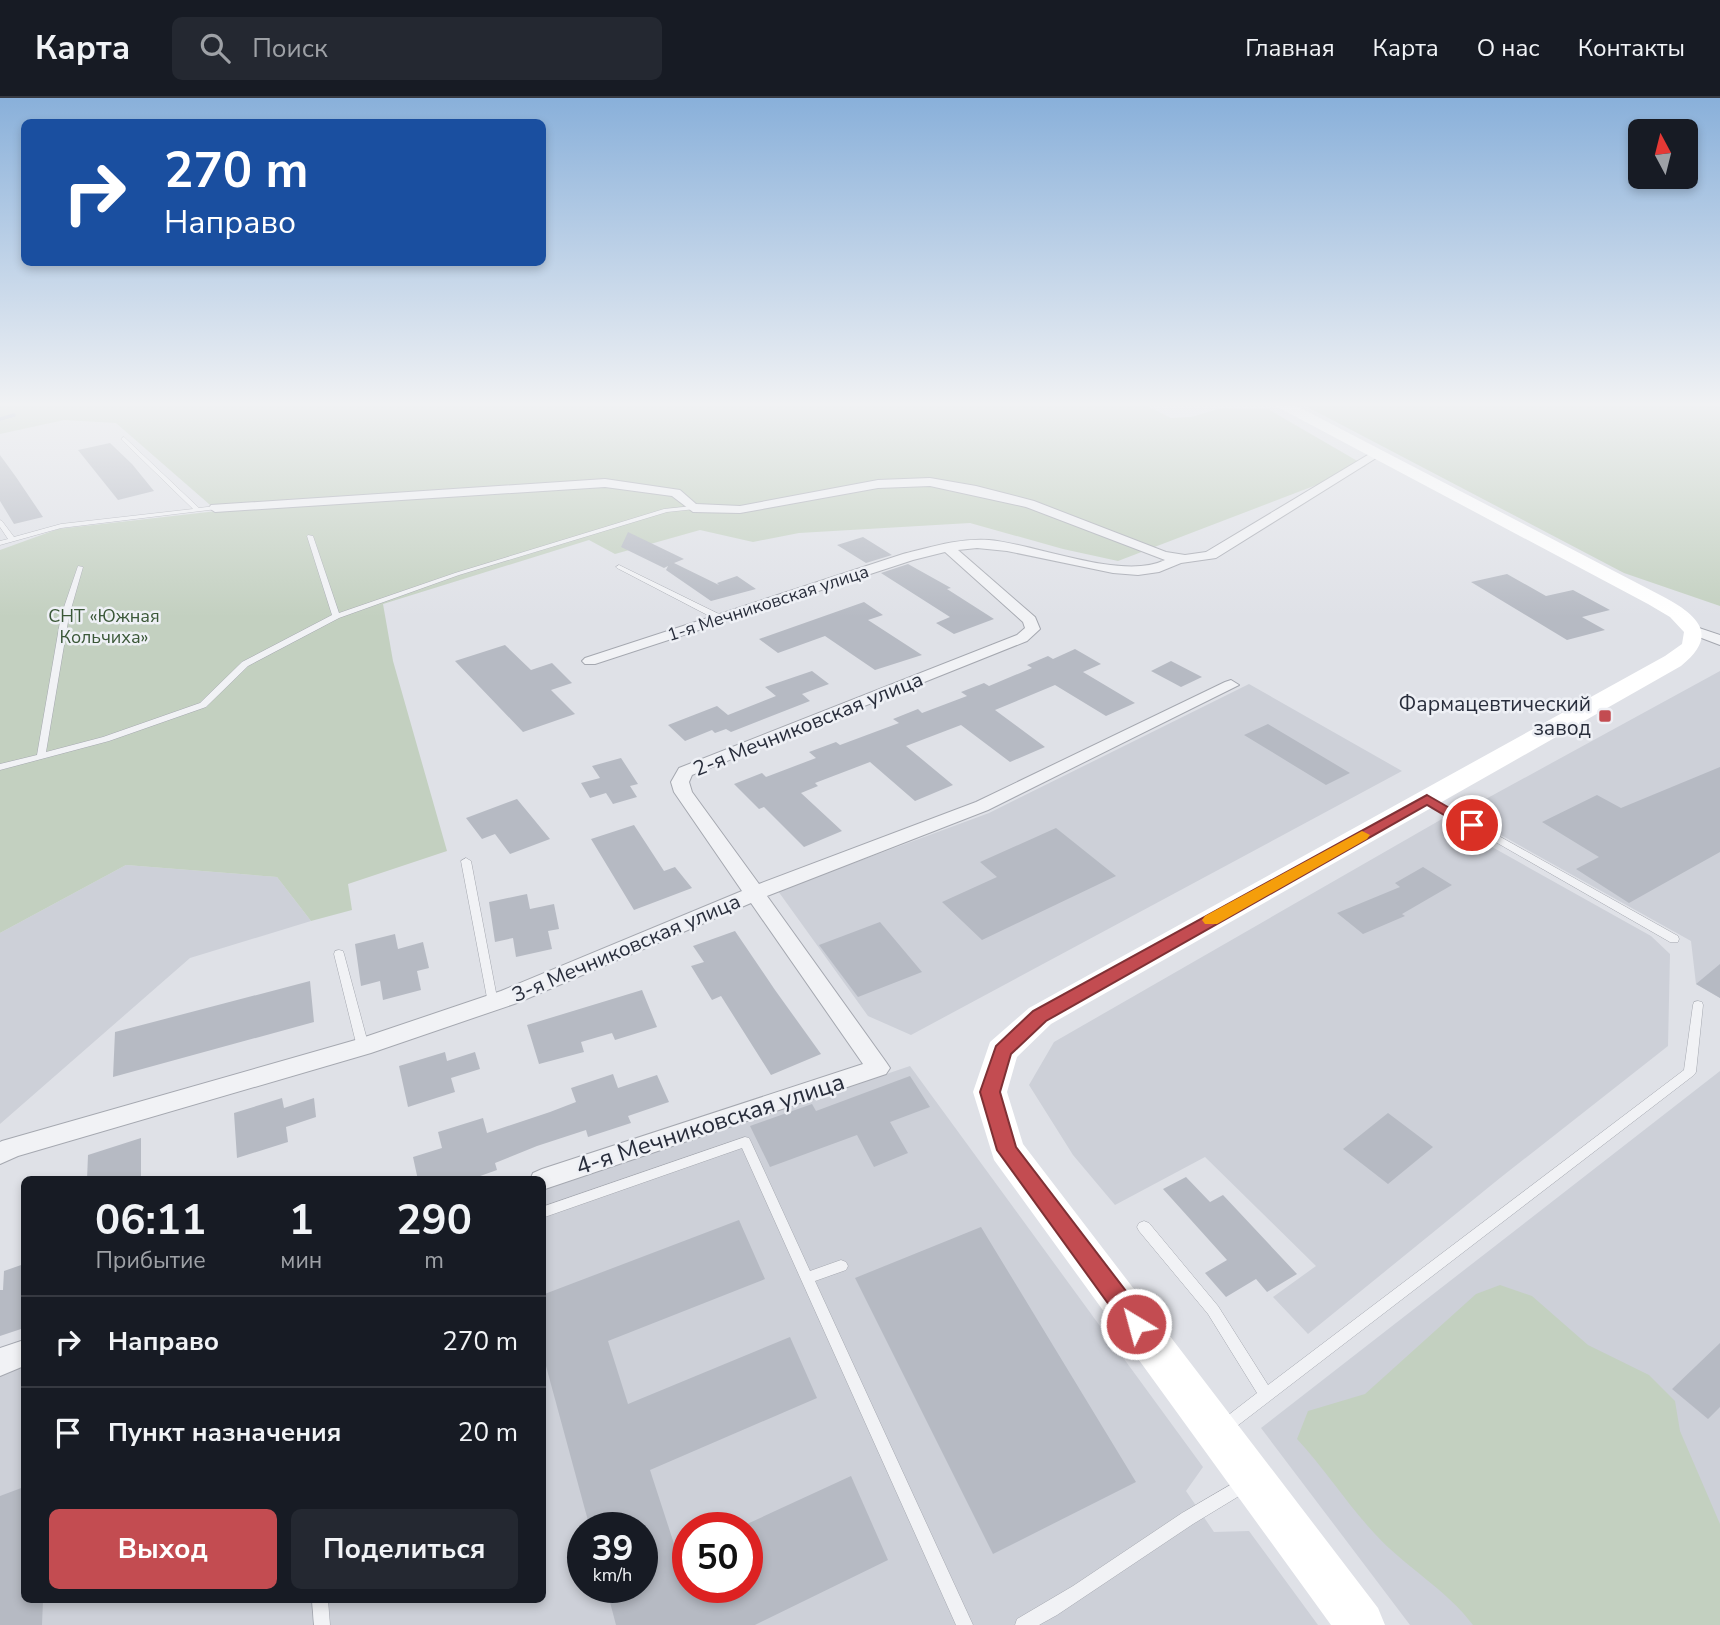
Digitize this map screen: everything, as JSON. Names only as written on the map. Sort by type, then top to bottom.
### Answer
[{"type":"main road","points":[[1361,1625],[1007,1150],[990,1092],[1002,1051],[1040,1016],[1673,661],[1691,648],[1697,638],[1696,631],[1688,621],[1655,600],[1412,474]]},
{"type":"street","name":"1-я Мечниковская улица","points":[[590,661],[908,557],[947,547],[986,544],[1134,571],[1166,568],[1176,560],[1198,559],[1211,555],[1343,474]]},
{"type":"street","points":[[215,508],[605,483],[676,493],[693,508],[746,509],[882,482],[919,481],[956,485],[1031,504],[1117,537],[1148,552],[1176,560]]},
{"type":"street","name":"2-я Мечниковская улица","points":[[878,1068],[683,792],[680,782],[685,772],[724,755],[1022,638],[1032,629],[1030,620],[947,547]]},
{"type":"street","points":[[1696,631],[1720,640]]},
{"type":"street","name":"3-я Мечниковская улица","points":[[0,1154],[11,1148],[363,1047],[493,1003],[755,893],[982,806],[1231,685]]},
{"type":"street","name":"4-я Мечниковская улица","points":[[546,1179],[878,1068]]},
{"type":"street","points":[[0,1362],[21,1354]]},
{"type":"lane","points":[[161,474],[198,510]]},
{"type":"lane","points":[[0,543],[61,526],[104,519],[215,508]]},
{"type":"lane","points":[[0,767],[158,722],[203,705],[245,664],[336,616],[457,574],[666,510],[693,508]]},
{"type":"lane","points":[[0,522],[12,538]]},
{"type":"lane","points":[[310,536],[336,616]]},
{"type":"lane","points":[[619,566],[720,618]]},
{"type":"lane","points":[[41,757],[65,616],[80,567]]},
{"type":"lane","points":[[1427,799],[1674,939]]},
{"type":"lane","points":[[466,861],[493,1003]]},
{"type":"lane","points":[[339,954],[363,1047]]},
{"type":"lane","points":[[1217,1432],[1690,1072],[1698,1005]]},
{"type":"lane","points":[[546,1212],[745,1142],[965,1625]]},
{"type":"lane","points":[[1144,1227],[1213,1310],[1266,1395]]},
{"type":"lane","points":[[807,1278],[841,1266]]},
{"type":"lane","points":[[1023,1625],[1067,1601],[1198,1510],[1253,1480]]},
{"type":"lane","points":[[320,1603],[322,1625]]},
{"type":"shaded area","points":[[1720,671],[1720,998],[1696,984],[1691,941],[1474,820],[1473,806]]},
{"type":"shaded area","points":[[1249,684],[1402,771],[911,1035],[868,1016],[778,891],[989,813]]},
{"type":"shaded area","points":[[1442,819],[1651,936],[1670,954],[1668,1046],[1308,1334],[1273,1297],[1316,1266],[1205,1157],[1115,1205],[1073,1155],[1029,1085],[1054,1042]]},
{"type":"shaded area","points":[[126,865],[277,877],[311,921],[190,958],[0,1124],[0,933]]},
{"type":"shaded area","points":[[910,1066],[1203,1467],[1186,1491],[1214,1532],[1249,1531],[1318,1625],[0,1625],[0,1373],[21,1366],[21,1603],[546,1603],[546,1189]]},
{"type":"shaded area","points":[[1720,1071],[1720,1625],[1410,1625],[1261,1428]]},
{"type":"green space","name":"СНТ «Южная Кольчиха»","points":[[175,474],[1344,474],[1118,561],[970,523],[799,533],[753,542],[700,530],[615,554],[589,540],[383,604],[393,661],[447,851],[348,884],[352,910],[311,921],[277,877],[126,865],[0,933],[0,550],[58,529],[217,511]]},
{"type":"green space","points":[[1436,474],[1720,474],[1720,606],[1624,573]]},
{"type":"green space","points":[[1500,1285],[1532,1296],[1588,1345],[1649,1375],[1675,1401],[1680,1431],[1720,1524],[1720,1625],[1473,1625],[1451,1600],[1375,1534],[1297,1439],[1308,1411],[1365,1394],[1476,1294]]},
{"type":"building","points":[[0,474],[14,474],[43,517],[14,524],[0,501]]},
{"type":"building","points":[[97,474],[140,474],[154,491],[118,500]]},
{"type":"building","points":[[628,532],[684,559],[674,563],[719,585],[717,583],[737,576],[756,589],[711,601],[666,570],[668,566],[664,568],[621,547]]},
{"type":"building","points":[[863,537],[892,555],[866,563],[837,545]]},
{"type":"building","points":[[908,564],[951,588],[947,589],[994,619],[954,634],[936,623],[950,617],[881,573]]},
{"type":"building","points":[[1507,574],[1546,596],[1573,590],[1610,610],[1582,617],[1605,630],[1567,640],[1471,582]]},
{"type":"building","points":[[864,602],[883,615],[868,620],[922,655],[875,670],[825,636],[778,653],[759,639]]},
{"type":"building","points":[[505,645],[531,670],[552,663],[572,683],[551,690],[575,714],[523,732],[455,661]]},
{"type":"building","points":[[1075,649],[1101,664],[1083,672],[1135,703],[1106,716],[1055,685],[995,710],[1045,747],[1010,762],[961,725],[906,746],[953,785],[915,801],[870,762],[815,783],[818,786],[801,793],[842,831],[804,847],[764,807],[759,809],[734,784],[762,773],[766,777],[816,758],[809,752],[836,742],[840,745],[899,723],[893,719],[918,709],[922,713],[967,696],[961,692],[984,683],[989,686],[1032,668],[1027,665],[1048,656],[1053,659]]},
{"type":"building","points":[[1171,661],[1202,677],[1181,687],[1151,671]]},
{"type":"building","points":[[812,671],[829,684],[802,694],[810,701],[731,732],[726,729],[715,733],[712,730],[685,741],[668,725],[717,706],[728,715],[776,696],[765,687]]},
{"type":"building","points":[[1268,724],[1350,773],[1326,785],[1244,735]]},
{"type":"building","points":[[621,758],[638,784],[630,786],[637,797],[613,804],[606,793],[590,798],[581,783],[600,778],[592,766]]},
{"type":"building","points":[[1720,767],[1720,852],[1629,903],[1576,869],[1599,857],[1542,822],[1597,795],[1621,808]]},
{"type":"building","points":[[517,799],[550,839],[510,854],[495,834],[482,839],[466,818]]},
{"type":"building","points":[[634,825],[664,871],[675,867],[692,888],[634,910],[591,839]]},
{"type":"building","points":[[1056,828],[1116,876],[982,940],[942,902],[997,877],[980,862]]},
{"type":"building","points":[[1423,867],[1452,885],[1402,914],[1405,916],[1363,934],[1337,913],[1400,887],[1395,883]]},
{"type":"building","points":[[527,894],[530,909],[554,904],[559,929],[548,931],[552,949],[516,957],[513,938],[495,942],[489,902]]},
{"type":"building","points":[[880,922],[922,972],[858,997],[819,945]]},
{"type":"building","points":[[735,931],[821,1054],[771,1075],[721,996],[712,1000],[691,966],[704,962],[693,946]]},
{"type":"building","points":[[395,934],[398,949],[423,942],[429,968],[417,971],[421,990],[383,1000],[380,981],[361,986],[355,944]]},
{"type":"building","points":[[1720,964],[1720,998],[1696,984]]},
{"type":"building","points":[[310,981],[314,1022],[113,1077],[115,1032]]},
{"type":"building","points":[[642,990],[657,1027],[615,1040],[612,1033],[581,1042],[584,1052],[539,1064],[527,1025]]},
{"type":"building","points":[[445,1052],[447,1061],[475,1052],[480,1069],[451,1078],[455,1092],[408,1107],[399,1066]]},
{"type":"building","points":[[613,1074],[618,1088],[657,1075],[669,1102],[628,1116],[631,1123],[588,1137],[586,1130],[537,1146],[495,1163],[497,1170],[480,1176],[417,1176],[413,1157],[442,1148],[438,1132],[483,1118],[487,1133],[576,1102],[571,1088]]},
{"type":"building","points":[[910,1076],[930,1107],[890,1122],[908,1153],[874,1167],[857,1135],[770,1167],[750,1126],[812,1104],[816,1111]]},
{"type":"building","points":[[282,1098],[284,1108],[314,1098],[316,1117],[286,1127],[288,1142],[237,1158],[234,1113]]},
{"type":"building","points":[[1388,1113],[1433,1147],[1388,1184],[1343,1149]]},
{"type":"building","points":[[141,1138],[141,1176],[87,1176],[88,1155]]},
{"type":"building","points":[[1186,1177],[1210,1202],[1223,1195],[1297,1274],[1267,1292],[1256,1279],[1226,1297],[1205,1273],[1227,1260],[1163,1189]]},
{"type":"building","points":[[739,1220],[765,1279],[608,1341],[628,1404],[790,1337],[817,1398],[650,1470],[672,1538],[672,1603],[763,1603],[763,1517],[851,1476],[888,1560],[755,1625],[616,1625],[610,1603],[658,1603],[658,1512],[586,1512],[546,1366],[546,1293]]},
{"type":"building","points":[[981,1227],[1136,1482],[993,1554],[855,1278]]},
{"type":"building","points":[[21,1265],[21,1329],[0,1336],[0,1290],[3,1290],[4,1271]]},
{"type":"building","points":[[1720,1343],[1720,1407],[1708,1419],[1672,1389]]},
{"type":"building","points":[[21,1488],[21,1603],[43,1603],[42,1625],[0,1625],[0,1496]]},
{"type":"slow traffic","points":[[1211,920],[1362,835]]},
{"type":"place","name":"Фармацевтический завод","points":[[1605,716]]},
{"type":"route","points":[[1136,1324],[1007,1150],[990,1092],[1002,1051],[1040,1016],[1427,799],[1472,825]]}]
